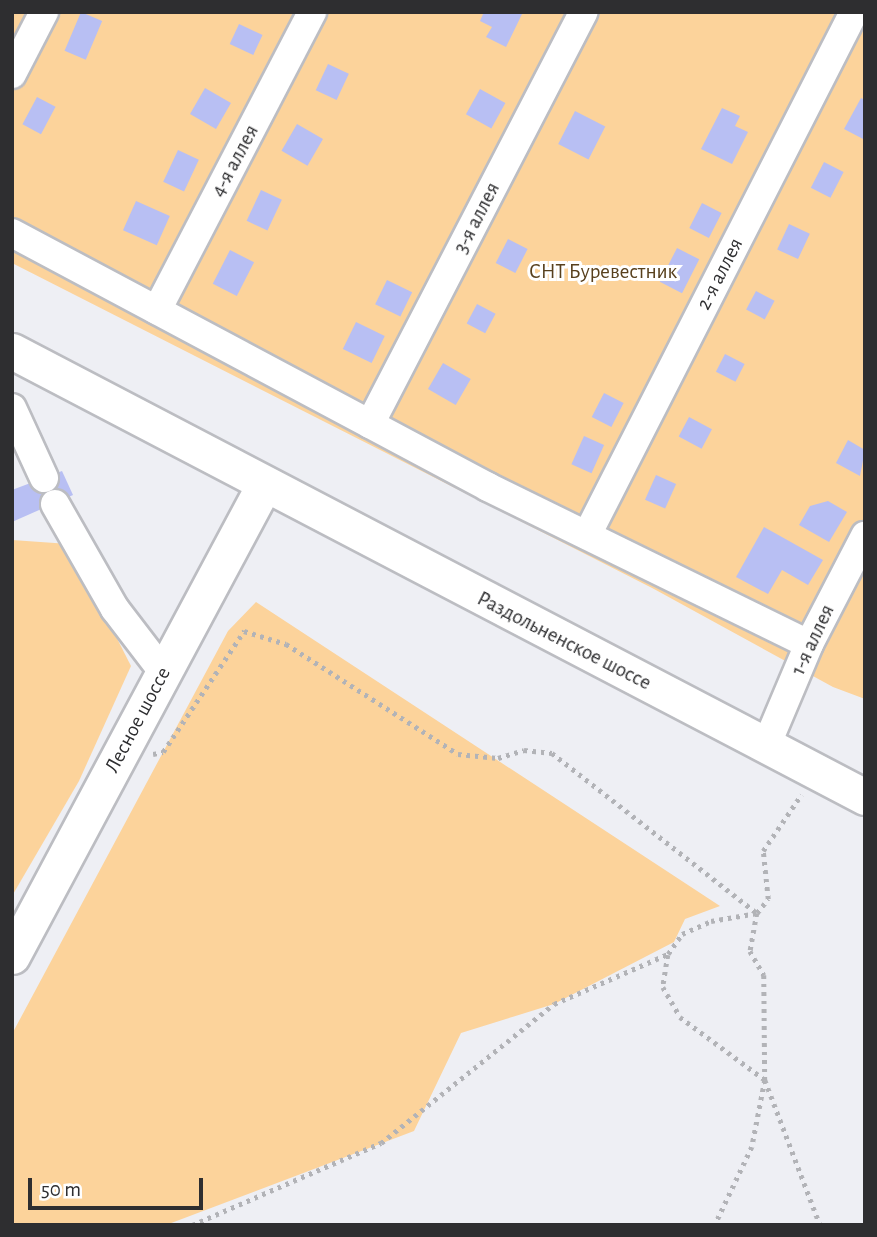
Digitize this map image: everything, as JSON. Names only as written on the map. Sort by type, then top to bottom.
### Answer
[{"type":"main road","name":"Раздольненское шоссе","points":[[12,351],[865,797]]},
{"type":"main road","name":"Лесное шоссе","points":[[12,956],[264,485]]},
{"type":"lane","points":[[12,74],[44,12]]},
{"type":"lane","name":"4-я аллея","points":[[157,310],[312,12]]},
{"type":"lane","name":"3-я аллея","points":[[370,424],[584,12]]},
{"type":"lane","name":"2-я аллея","points":[[587,535],[854,12]]},
{"type":"lane","points":[[12,233],[370,424],[809,644]]},
{"type":"lane","points":[[13,412],[44,478]]},
{"type":"lane","points":[[55,504],[115,609],[164,673]]},
{"type":"lane","name":"1-я аллея","points":[[766,746],[809,644],[865,536]]},
{"type":"path","points":[[115,764],[163,752],[244,631],[286,644],[458,754],[498,758],[524,750],[552,753],[757,912]]},
{"type":"path","points":[[716,1225],[752,1147],[765,1080],[764,975],[750,951],[757,912],[768,899],[763,851],[801,800],[803,782]]},
{"type":"path","points":[[757,912],[711,921],[682,934],[668,954],[663,987],[680,1017],[765,1080],[820,1225]]},
{"type":"path","points":[[192,1225],[382,1143],[554,1004],[668,954]]},
{"type":"green space","name":"СНТ Буревестник","points":[[12,12],[865,12],[865,699],[833,687],[654,589],[12,263]]},
{"type":"green space","points":[[12,540],[69,544],[131,666],[79,781],[12,896]]},
{"type":"green space","points":[[256,602],[720,906],[685,919],[674,942],[554,1004],[461,1033],[414,1131],[166,1225],[12,1225],[12,1034],[228,631]]},
{"type":"building","points":[[81,12],[102,21],[86,60],[65,51]]},
{"type":"building","points":[[484,12],[523,12],[506,47],[486,37],[492,27],[480,21]]},
{"type":"building","points":[[239,24],[263,35],[253,55],[230,44]]},
{"type":"building","points":[[328,64],[349,74],[337,100],[316,90]]},
{"type":"building","points":[[205,88],[231,103],[216,129],[190,114]]},
{"type":"building","points":[[480,89],[505,103],[491,128],[466,114]]},
{"type":"building","points":[[37,97],[56,107],[41,134],[22,124]]},
{"type":"building","points":[[861,98],[865,100],[865,140],[844,129]]},
{"type":"building","points":[[722,108],[740,116],[735,126],[748,132],[732,164],[701,149]]},
{"type":"building","points":[[575,111],[605,126],[588,159],[558,144]]},
{"type":"building","points":[[297,124],[323,139],[307,166],[282,151]]},
{"type":"building","points":[[178,150],[199,160],[184,191],[163,182]]},
{"type":"building","points":[[824,162],[844,172],[830,198],[811,188]]},
{"type":"building","points":[[261,190],[282,200],[267,231],[247,221]]},
{"type":"building","points":[[136,201],[170,216],[157,245],[123,230]]},
{"type":"building","points":[[702,203],[722,213],[709,238],[689,228]]},
{"type":"building","points":[[789,224],[810,234],[798,259],[777,249]]},
{"type":"building","points":[[508,239],[528,249],[515,273],[496,263]]},
{"type":"building","points":[[677,248],[699,259],[682,293],[660,282]]},
{"type":"building","points":[[230,250],[254,262],[237,296],[213,284]]},
{"type":"building","points":[[387,280],[412,292],[400,317],[375,304]]},
{"type":"building","points":[[756,291],[775,301],[765,319],[746,310]]},
{"type":"building","points":[[477,304],[496,314],[485,333],[467,323]]},
{"type":"building","points":[[356,322],[385,336],[372,363],[343,349]]},
{"type":"building","points":[[725,354],[745,364],[736,382],[716,372]]},
{"type":"building","points":[[443,363],[471,379],[456,405],[428,389]]},
{"type":"building","points":[[604,393],[624,403],[611,427],[592,417]]},
{"type":"building","points":[[689,417],[712,429],[702,449],[679,436]]},
{"type":"building","points":[[584,436],[604,445],[591,473],[571,464]]},
{"type":"building","points":[[848,440],[865,450],[860,476],[836,463]]},
{"type":"building","points":[[62,471],[73,495],[12,522],[12,490]]},
{"type":"building","points":[[656,475],[676,484],[665,509],[645,500]]},
{"type":"building","points":[[828,501],[847,512],[829,542],[799,525],[810,506]]},
{"type":"building","points":[[764,527],[823,560],[808,585],[782,570],[768,594],[736,577]]}]
